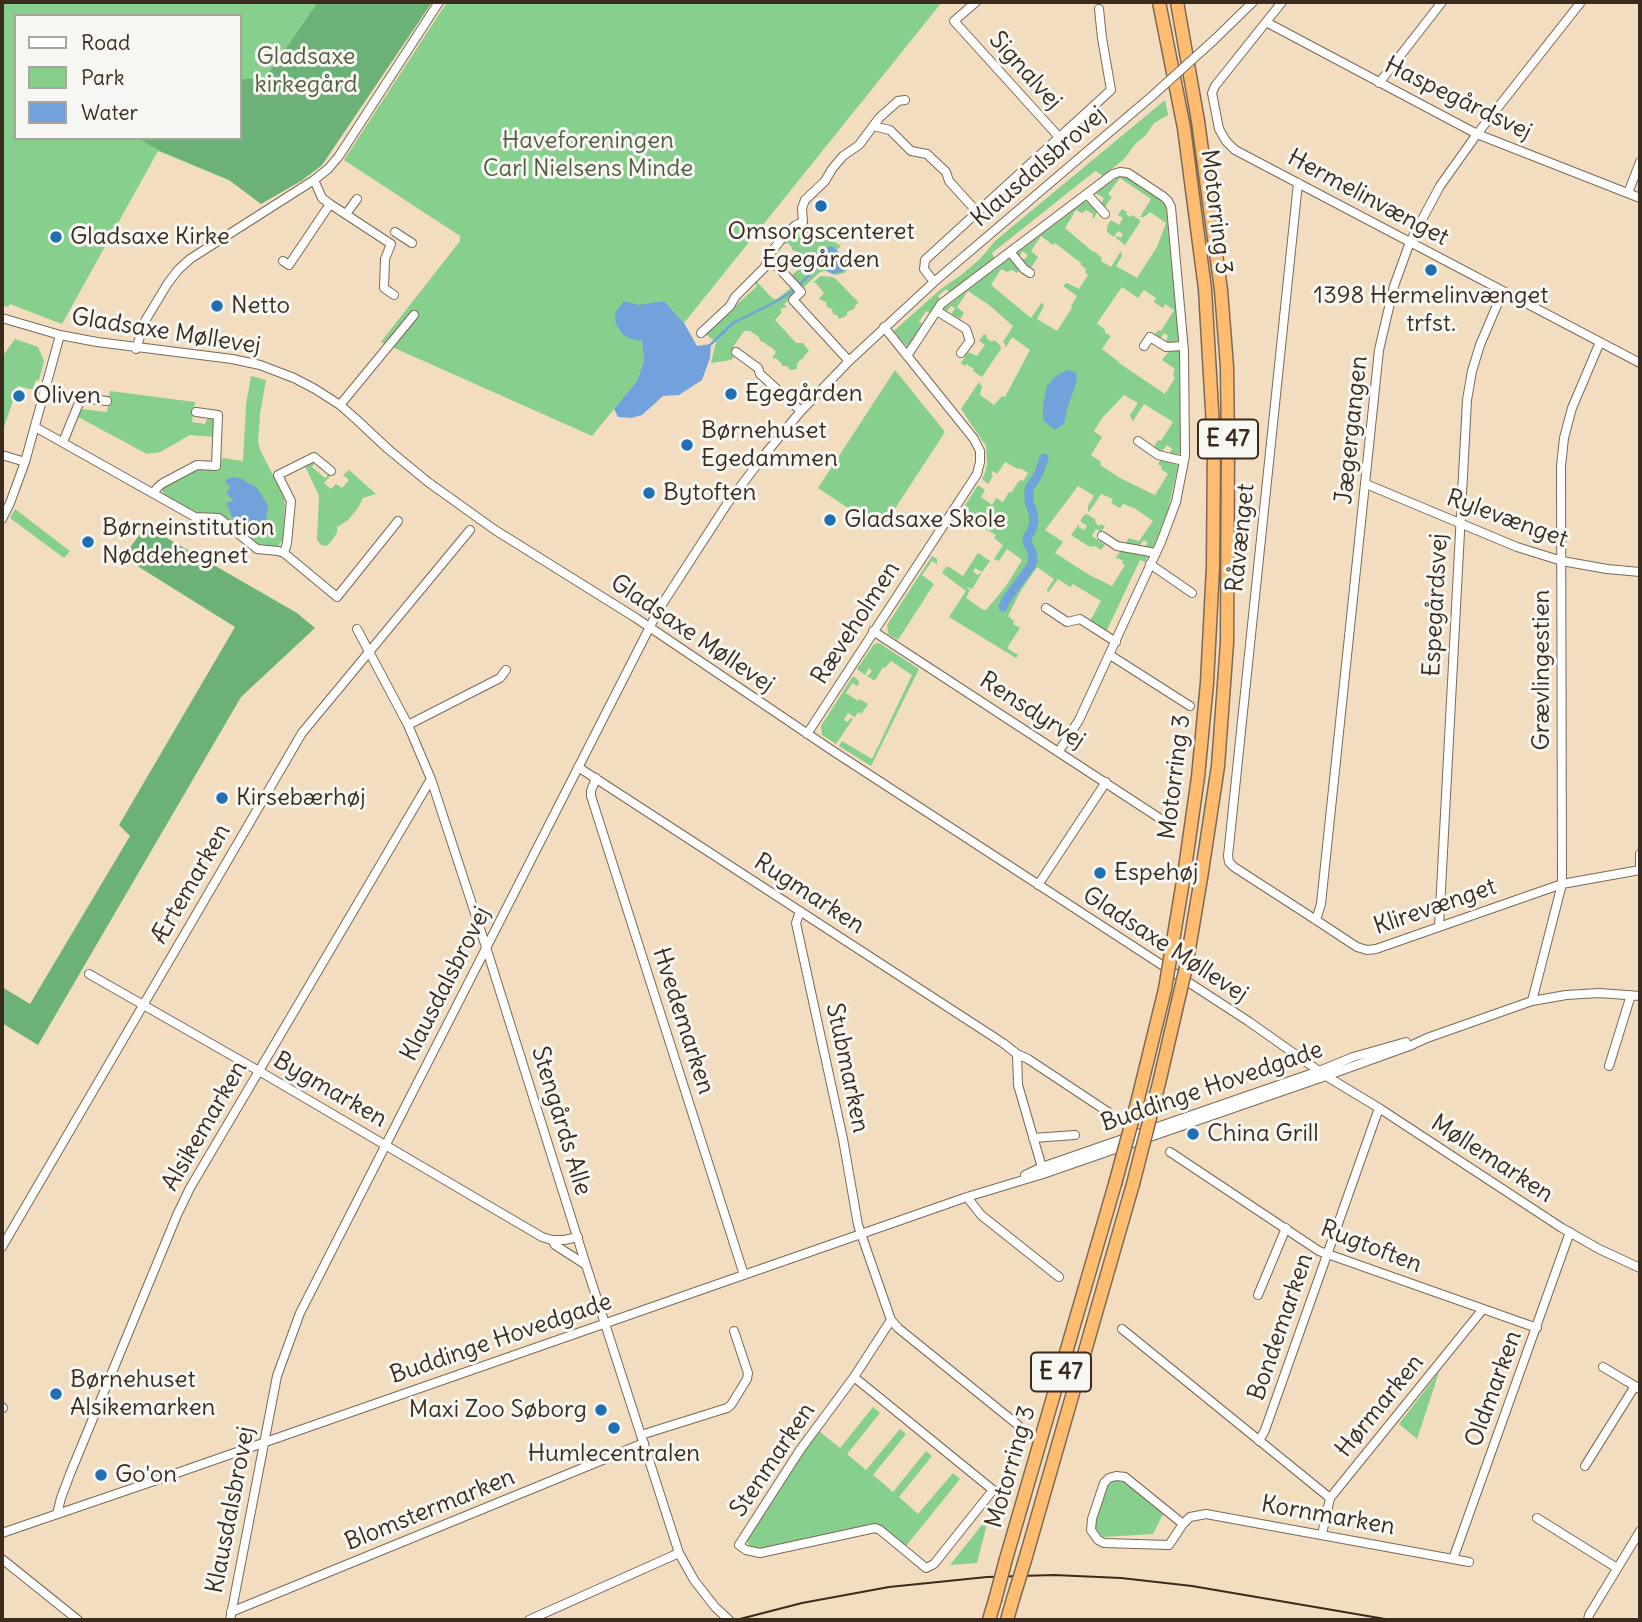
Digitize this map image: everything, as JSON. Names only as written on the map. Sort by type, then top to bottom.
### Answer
[{"type":"highway","name":"Motorring 3","points":[[989,1620],[1137,1103],[1165,989],[1198,778],[1207,683],[1213,567],[1214,444],[1205,289],[1184,128],[1159,2]]},
{"type":"highway","name":"Motorring 3","points":[[1007,1620],[1133,1184],[1159,1083],[1186,967],[1217,766],[1227,643],[1227,367],[1221,290],[1198,121],[1177,2]]},
{"type":"street","points":[[136,349],[145,321],[178,270],[190,259],[328,169],[439,2]]},
{"type":"street","name":"Signalvej","points":[[976,2],[954,21],[1059,137]]},
{"type":"street","name":"Klausdalsbrovej","points":[[230,1616],[277,1376],[300,1313],[649,626],[722,511],[766,453],[849,361],[934,282],[1152,96],[1253,2]]},
{"type":"street","name":"Hermelinvænget","points":[[1282,2],[1214,86],[1212,93],[1219,129],[1226,141],[1235,150],[1640,363]]},
{"type":"street","points":[[1379,83],[1443,2]]},
{"type":"street","name":"Jægergangen","points":[[1316,920],[1321,904],[1379,350],[1394,286],[1410,242],[1440,186],[1477,134],[1581,2]]},
{"type":"street","name":"Signalvej","points":[[934,282],[924,269],[925,260],[1111,90],[1099,9]]},
{"type":"street","name":"Haspegårdsvej","points":[[1266,22],[1477,134],[1640,198]]},
{"type":"street","points":[[701,333],[765,267],[769,255],[783,237],[803,222],[804,200],[825,181],[832,169],[859,145],[873,126],[898,101],[905,100]]},
{"type":"street","points":[[873,126],[890,130],[911,151],[927,154],[946,172],[949,181],[978,213]]},
{"type":"street","points":[[1628,193],[1640,162]]},
{"type":"street","points":[[907,356],[941,304],[1113,174],[1128,173],[1164,197],[1171,207],[1183,346],[1185,456],[1176,502],[1110,655],[1079,720],[1059,751]]},
{"type":"street","points":[[314,180],[322,198],[391,244]]},
{"type":"street","name":"Råvænget","points":[[1228,856],[1298,183]]},
{"type":"street","points":[[1087,194],[1105,214]]},
{"type":"street","points":[[346,215],[357,199]]},
{"type":"street","points":[[283,261],[289,265],[330,204]]},
{"type":"street","points":[[394,295],[384,288],[385,259],[396,233],[412,243]]},
{"type":"street","points":[[1011,253],[1030,273]]},
{"type":"street","points":[[768,262],[778,267],[798,290],[793,300],[849,361]]},
{"type":"street","name":"Espegårdsvej","points":[[1439,927],[1467,400],[1480,345],[1503,291]]},
{"type":"street","points":[[937,311],[966,329],[970,341],[961,353]]},
{"type":"street","points":[[340,405],[414,315]]},
{"type":"street","name":"Gladsaxe Møllevej","points":[[2,318],[60,335],[136,349],[232,359],[260,365],[315,389],[340,405],[428,482],[495,530],[649,626],[807,734],[1248,1021],[1323,1073]]},
{"type":"street","name":"Ræveholmen","points":[[807,734],[977,474],[980,461],[980,451],[974,439],[884,327]]},
{"type":"street","points":[[2,519],[25,462],[60,335]]},
{"type":"street","points":[[1144,346],[1150,337],[1166,347],[1183,346]]},
{"type":"street","name":"Grævlingestien","points":[[1532,1001],[1562,884],[1561,466],[1564,438],[1572,408],[1600,342]]},
{"type":"street","points":[[736,352],[758,368],[760,374],[802,411]]},
{"type":"street","points":[[63,442],[81,398],[107,401]]},
{"type":"street","points":[[153,493],[163,483],[197,465],[216,466],[218,415],[196,412]]},
{"type":"street","points":[[35,427],[195,517],[219,518],[257,549],[284,553],[340,599],[398,521]]},
{"type":"street","points":[[1138,441],[1158,455],[1184,461]]},
{"type":"street","points":[[2,455],[25,462]]},
{"type":"street","points":[[284,553],[291,501],[278,475],[314,457],[331,471]]},
{"type":"street","name":"Rylevænget","points":[[1366,484],[1517,547],[1562,561],[1640,572]]},
{"type":"street","name":"Ærtemarken","points":[[2,1247],[302,733],[470,530]]},
{"type":"street","points":[[1102,536],[1117,546],[1156,553]]},
{"type":"street","points":[[1150,564],[1192,593]]},
{"type":"street","points":[[1045,608],[1067,622],[1080,620],[1116,642]]},
{"type":"street","name":"Stengårds Alle","points":[[357,629],[408,724],[431,779],[680,1553],[694,1580],[729,1620]]},
{"type":"street","name":"Rensdyrvej","points":[[873,631],[1170,825]]},
{"type":"street","points":[[1110,655],[1190,706]]},
{"type":"street","points":[[408,724],[500,678],[506,670]]},
{"type":"street","name":"Rugmarken","points":[[578,766],[1108,1112]]},
{"type":"street","name":"Hvedemarken","points":[[596,778],[591,796],[744,1275]]},
{"type":"street","name":"Alsikemarken","points":[[57,1514],[61,1498],[190,1188],[431,779]]},
{"type":"street","points":[[1038,885],[1106,782]]},
{"type":"street","points":[[1640,854],[1640,868]]},
{"type":"street","name":"Klirevænget","points":[[1228,856],[1234,867],[1357,947],[1367,950],[1562,884],[1640,868]]},
{"type":"street","name":"Stubmarken","points":[[800,911],[796,923],[843,1139],[858,1225],[891,1320]]},
{"type":"street","name":"Bygmarken","points":[[89,974],[542,1237],[552,1240],[555,1245],[586,1265]]},
{"type":"street","name":"Buddinge Hovedgade","points":[[2,1533],[1014,1182],[1323,1073],[1353,1057],[1427,1038],[1532,1001],[1600,993],[1636,996]]},
{"type":"street","points":[[1609,1066],[1636,996]]},
{"type":"street","points":[[1017,1054],[1018,1085],[1043,1170]]},
{"type":"street","name":"Møllemarken","points":[[1323,1073],[1570,1232],[1640,1268]]},
{"type":"street","name":"Bondemarken","points":[[1259,1441],[1379,1108]]},
{"type":"street","points":[[1033,1138],[1075,1135]]},
{"type":"street","name":"Rugtoften","points":[[1170,1152],[1311,1247],[1537,1328]]},
{"type":"street","points":[[967,1197],[981,1215],[1059,1277]]},
{"type":"street","points":[[1258,1295],[1286,1228]]},
{"type":"street","name":"Oldmarken","points":[[1453,1559],[1570,1232]]},
{"type":"street","points":[[552,1240],[578,1237]]},
{"type":"street","name":"Hørmarken","points":[[1322,1534],[1330,1498],[1483,1309]]},
{"type":"street","points":[[891,1320],[1018,1426]]},
{"type":"street","name":"Stenmarken","points":[[855,1377],[993,1490],[934,1564],[926,1568],[874,1528],[760,1553],[746,1550],[739,1545],[800,1450],[855,1377],[891,1320]]},
{"type":"street","points":[[1122,1329],[1330,1498]]},
{"type":"street","name":"Blomstermarken","points":[[230,1616],[643,1439],[727,1408],[747,1379],[748,1373],[734,1331]]},
{"type":"street","points":[[1585,1466],[1638,1387],[1603,1367]]},
{"type":"street","name":"Kornmarken","points":[[1183,1524],[1125,1477],[1116,1476],[1104,1483],[1091,1530],[1098,1540],[1104,1543],[1169,1545],[1190,1517],[1206,1514],[1469,1562]]},
{"type":"street","points":[[1537,1518],[1617,1568]]},
{"type":"street","points":[[1588,1620],[1588,1615],[1640,1531]]},
{"type":"street","points":[[529,1620],[680,1553]]},
{"type":"street","points":[[2,1559],[78,1620]]},
{"type":"green space","name":"Gladsaxe kirkegård","points":[[2,2],[432,2],[322,165],[301,181],[252,147],[229,180],[158,151],[62,324],[10,304],[8,307],[2,305]]},
{"type":"green space","points":[[318,2],[432,2],[322,165],[301,181],[261,204],[229,180],[158,150],[141,140],[242,140],[242,79],[265,79]]},
{"type":"green space","name":"Haveforeningen Carl Nielsens Minde","points":[[447,2],[942,2],[684,323],[664,301],[639,306],[616,324],[622,334],[642,341],[644,361],[637,381],[592,436],[381,342],[460,241],[460,236],[344,160]]},
{"type":"green space","points":[[1165,100],[1168,115],[1154,123],[1125,158],[1103,176],[1095,171],[992,253],[995,259],[950,293],[946,289],[938,296],[941,300],[931,314],[926,311],[919,322],[924,325],[912,344],[907,346],[901,340],[894,331],[906,320],[980,259],[995,241]]},
{"type":"green space","points":[[1121,175],[1162,200],[1166,207],[1179,340],[1165,343],[1168,336],[1164,333],[1160,339],[1154,336],[1158,330],[1161,331],[1174,310],[1165,304],[1163,308],[1154,302],[1156,298],[1144,290],[1138,298],[1122,287],[1097,323],[1111,336],[1102,349],[1165,394],[1175,378],[1175,369],[1162,360],[1170,350],[1179,352],[1181,453],[1169,454],[1172,449],[1167,445],[1164,453],[1154,447],[1173,422],[1144,404],[1133,421],[1130,415],[1138,403],[1124,395],[1102,418],[1094,431],[1102,437],[1091,455],[1101,462],[1100,465],[1120,478],[1155,495],[1168,474],[1158,464],[1161,459],[1175,462],[1178,466],[1168,510],[1154,546],[1150,549],[1145,547],[1148,543],[1144,540],[1139,546],[1125,544],[1129,538],[1139,541],[1153,521],[1134,508],[1123,504],[1120,508],[1111,503],[1113,499],[1101,494],[1089,512],[1088,506],[1094,496],[1078,486],[1045,530],[1063,542],[1055,553],[1112,586],[1125,565],[1118,558],[1115,559],[1121,550],[1147,555],[1149,558],[1145,562],[1140,560],[1106,632],[1090,621],[1101,601],[1073,584],[1070,587],[1058,579],[1048,593],[1047,590],[1054,579],[1037,567],[1008,616],[1014,621],[1013,624],[1020,628],[1007,648],[1018,655],[1016,658],[949,617],[966,591],[942,573],[949,567],[963,576],[978,553],[990,561],[982,572],[975,568],[973,572],[981,574],[972,589],[967,588],[970,590],[966,598],[986,610],[1006,586],[1022,560],[1007,549],[999,561],[994,559],[1003,545],[994,538],[996,535],[960,513],[978,485],[985,490],[981,497],[992,505],[996,498],[1003,502],[1028,473],[1005,462],[997,474],[993,471],[988,484],[982,479],[987,464],[986,446],[961,409],[979,382],[982,387],[980,395],[994,405],[1002,396],[1005,397],[1030,350],[1012,337],[1006,347],[1003,342],[1013,326],[968,291],[957,307],[964,313],[960,319],[951,314],[955,308],[951,306],[947,311],[943,309],[1008,259],[1020,269],[1017,273],[1001,269],[991,285],[1031,318],[1042,302],[1044,306],[1037,319],[1057,331],[1077,296],[1063,286],[1067,283],[1079,289],[1088,275],[1086,269],[1055,243],[1053,245],[1041,236],[1031,251],[1038,257],[1031,268],[1022,261],[1028,255],[1022,251],[1020,256],[1017,256],[1018,252],[1085,201],[1097,212],[1094,218],[1093,214],[1086,210],[1082,213],[1076,210],[1065,228],[1111,267],[1121,251],[1122,256],[1116,266],[1137,278],[1157,247],[1166,223],[1150,212],[1140,217],[1151,199],[1120,178],[1108,194],[1112,197],[1104,208],[1099,203],[1104,198],[1095,193]]},
{"type":"green space","points":[[1122,209],[1130,217],[1132,215],[1140,220],[1125,245],[1116,238],[1121,238],[1123,234],[1118,231],[1114,237],[1107,232],[1111,220],[1119,225],[1123,218],[1118,215]]},
{"type":"green space","points":[[800,229],[810,230],[819,238],[841,246],[837,250],[831,246],[821,257],[821,265],[832,274],[820,272],[802,289],[790,277],[804,264],[804,260],[789,244],[781,243]]},
{"type":"green space","points":[[847,255],[851,260],[847,270],[844,273],[832,274],[848,260],[845,257]]},
{"type":"green space","points":[[820,276],[836,279],[859,303],[844,317],[839,319],[832,309],[827,307],[826,302],[819,299],[824,293],[813,283]]},
{"type":"green space","points":[[754,282],[773,299],[777,299],[792,287],[798,293],[784,304],[787,307],[780,309],[782,312],[775,320],[796,343],[803,343],[809,351],[797,364],[797,369],[790,370],[772,358],[776,352],[750,331],[744,331],[733,347],[736,349],[735,356],[731,360],[711,363],[716,342],[705,334],[757,286]]},
{"type":"green space","points":[[984,334],[986,338],[1000,345],[1001,349],[982,377],[973,371],[974,369],[961,363],[968,352],[977,356],[985,345],[979,341]]},
{"type":"green space","points":[[15,339],[38,347],[44,361],[34,390],[18,386],[3,430],[2,357]]},
{"type":"green space","points":[[895,370],[945,432],[881,530],[818,488]]},
{"type":"green space","points":[[251,376],[266,380],[258,442],[284,496],[283,539],[278,547],[258,546],[220,515],[196,514],[164,495],[162,490],[198,468],[220,469],[222,458],[243,461],[246,405]]},
{"type":"green space","points":[[110,391],[195,402],[192,422],[205,424],[207,419],[212,419],[215,422],[214,437],[190,435],[160,452],[147,454],[78,417],[81,409],[107,412]]},
{"type":"green space","points":[[314,461],[312,467],[325,478],[331,472],[324,483],[331,489],[336,484],[342,488],[349,480],[343,475],[349,470],[376,494],[363,498],[347,521],[337,527],[337,533],[326,546],[317,540],[319,496],[305,466]]},
{"type":"green space","points":[[15,509],[70,551],[64,558],[10,518]]},
{"type":"green space","points":[[1087,514],[1096,520],[1099,526],[1105,526],[1101,532],[1096,529],[1092,536],[1105,545],[1101,550],[1095,546],[1090,547],[1071,535],[1079,524],[1084,530],[1087,526],[1080,521]]},
{"type":"green space","points":[[146,526],[297,613],[315,628],[241,697],[38,1045],[2,1023],[2,987],[30,1004],[130,836],[119,825],[235,627],[123,557]]},
{"type":"green space","points":[[932,556],[937,559],[937,564],[932,561],[922,575],[934,584],[898,640],[888,634],[887,625]]},
{"type":"green space","points":[[879,643],[919,669],[871,766],[839,746],[842,741],[872,759],[912,675],[891,661],[873,680],[867,676],[872,671],[869,668],[865,675],[857,669],[874,644]]},
{"type":"green space","points":[[853,676],[859,684],[857,686],[852,683],[846,693],[868,704],[861,714],[858,712],[855,717],[848,713],[844,720],[847,722],[853,719],[836,744],[822,735],[821,726]]},
{"type":"green space","points":[[1439,1372],[1417,1439],[1399,1424]]},
{"type":"green space","points":[[873,1407],[880,1413],[847,1454],[866,1470],[900,1429],[906,1434],[873,1475],[893,1492],[926,1451],[932,1456],[899,1497],[918,1514],[953,1473],[960,1479],[906,1546],[876,1523],[760,1550],[749,1546],[747,1540],[819,1431],[840,1448]]},
{"type":"green space","points":[[1119,1479],[1164,1512],[1153,1534],[1103,1537],[1094,1529],[1101,1496],[1110,1480]]},
{"type":"green space","points":[[989,1516],[977,1563],[950,1565]]},
{"type":"water","points":[[832,246],[848,260],[844,271],[832,274],[820,265],[823,249]]},
{"type":"water","points":[[624,301],[639,305],[664,301],[684,323],[697,346],[711,344],[710,358],[702,380],[679,395],[663,396],[642,415],[631,418],[618,417],[614,409],[637,381],[644,361],[642,341],[628,338],[616,324],[615,313]]},
{"type":"water","points":[[1068,370],[1076,372],[1077,380],[1064,424],[1055,430],[1043,420],[1047,386],[1057,375]]},
{"type":"water","points":[[234,477],[257,488],[268,506],[266,523],[262,528],[247,532],[234,521],[226,503],[233,501],[226,492],[231,488],[225,482]]},
{"type":"waterway","points":[[711,344],[733,323],[793,291],[820,265]]},
{"type":"waterway","points":[[1031,532],[1034,522],[1029,489],[1044,458]]},
{"type":"waterway","points":[[1003,607],[1031,566],[1033,560],[1027,542],[1028,536]]},
{"type":"tram line","points":[[736,1620],[802,1603],[889,1587],[987,1577],[1054,1575],[1121,1578],[1192,1586],[1391,1620]]},
{"type":"place","name":"Omsorgscenteret Egegården","points":[[821,206]]},
{"type":"place","name":"Gladsaxe Kirke","points":[[56,237]]},
{"type":"place","name":"1398 Hermelinvænget trfst.","points":[[1431,270]]},
{"type":"place","name":"Netto","points":[[217,306]]},
{"type":"place","name":"Egegården","points":[[731,394]]},
{"type":"place","name":"Oliven","points":[[19,396]]},
{"type":"place","name":"Børnehuset Egedammen","points":[[687,445]]},
{"type":"place","name":"Bytoften","points":[[649,493]]},
{"type":"place","name":"Gladsaxe Skole","points":[[830,520]]},
{"type":"place","name":"Børneinstitution Nøddehegnet","points":[[88,542]]},
{"type":"place","name":"Kirsebærhøj","points":[[222,798]]},
{"type":"place","name":"Espehøj","points":[[1100,873]]},
{"type":"place","name":"China Grill","points":[[1193,1134]]},
{"type":"place","name":"Børnehuset Alsikemarken","points":[[56,1394]]},
{"type":"place","name":"Maxi Zoo Søborg","points":[[601,1410]]},
{"type":"place","name":"Humlecentralen","points":[[614,1428]]},
{"type":"place","name":"Go'on","points":[[101,1475]]}]
